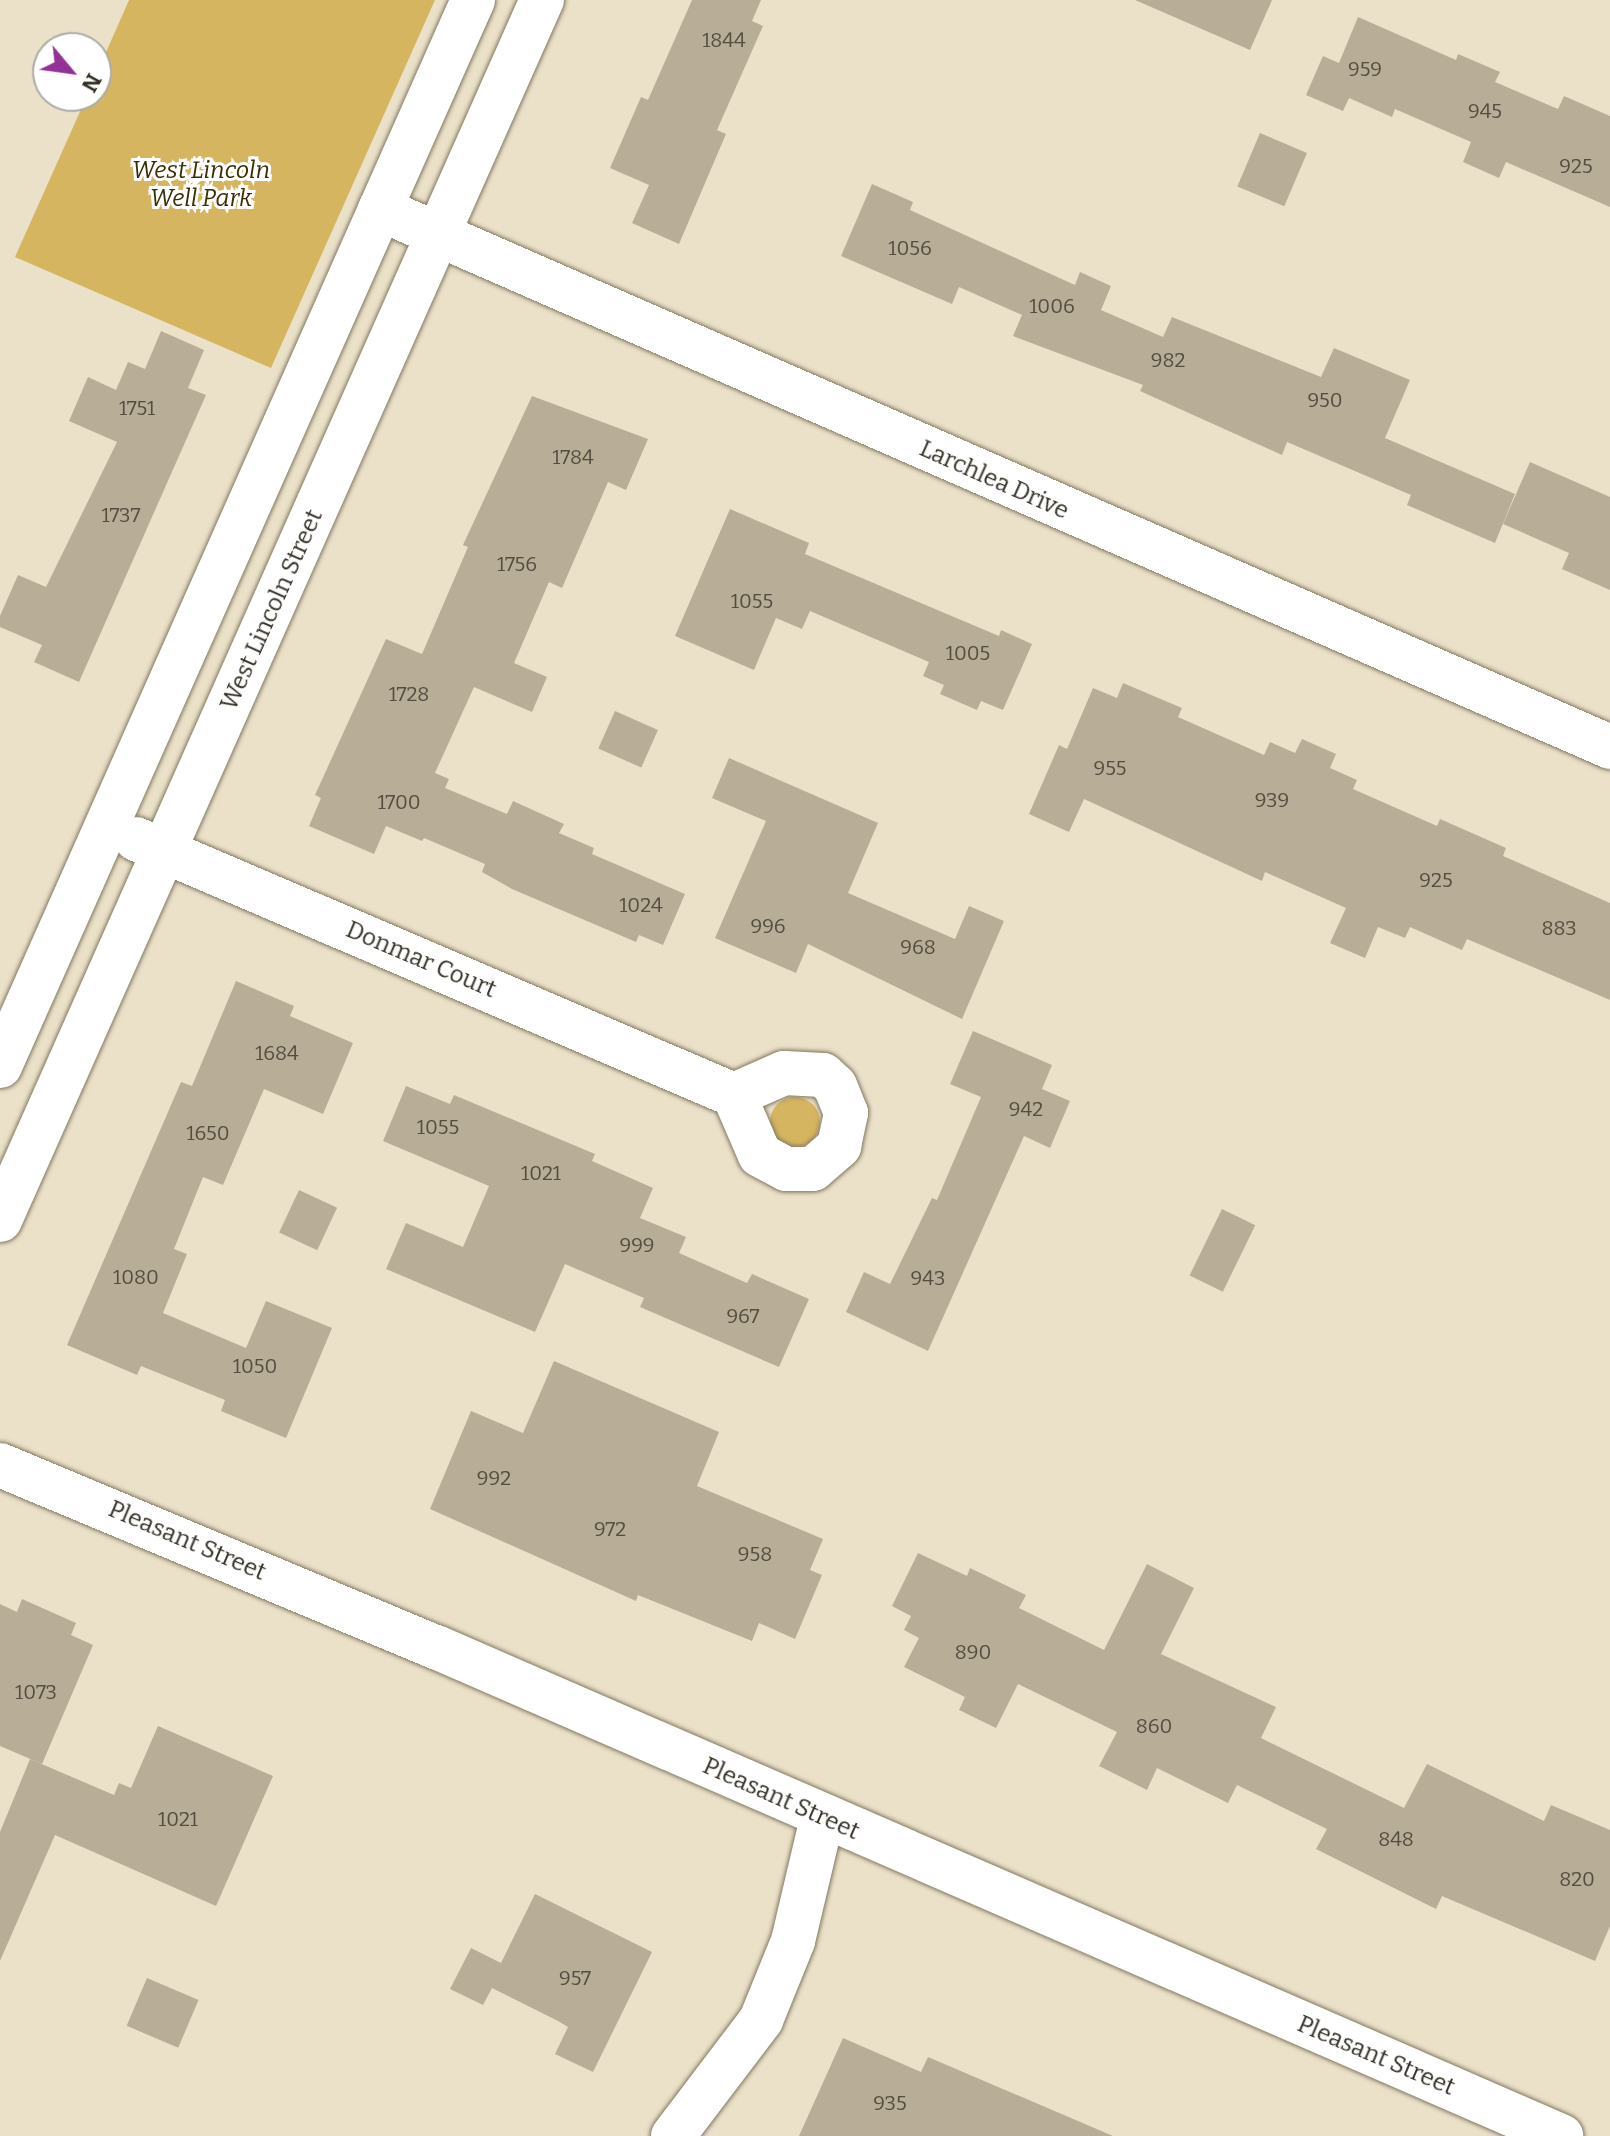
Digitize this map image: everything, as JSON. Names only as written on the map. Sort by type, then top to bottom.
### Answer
[{"type":"street","points":[[0,1066],[473,0]]},
{"type":"street","name":"West Lincoln Street","points":[[0,1220],[542,0]]},
{"type":"street","name":"Larchlea Drive","points":[[380,209],[1610,747]]},
{"type":"street","name":"Donmar Court","points":[[108,827],[734,1095]]},
{"type":"street","name":"Pleasant Street","points":[[0,1465],[436,1647],[822,1818],[1561,2136]]},
{"type":"street","points":[[673,2136],[761,2020],[793,1941],[822,1818]]},
{"type":"green space","name":"West Lincoln Well Park","points":[[129,0],[435,0],[271,368],[15,257],[80,112],[112,112],[112,39]]},
{"type":"green space","points":[[795,1097],[813,1104],[820,1122],[813,1140],[795,1147],[777,1140],[770,1122],[777,1104]]},
{"type":"building","points":[[692,0],[761,0],[752,21],[763,26],[717,130],[726,134],[679,244],[632,223],[649,185],[610,168],[641,97],[648,100]]},
{"type":"building","points":[[1135,0],[1272,0],[1250,50]]},
{"type":"building","points":[[1358,17],[1456,60],[1458,54],[1500,72],[1495,82],[1558,109],[1564,96],[1610,116],[1610,207],[1506,162],[1499,178],[1463,162],[1471,142],[1395,109],[1392,117],[1349,98],[1343,111],[1306,95],[1323,56],[1339,63]]},
{"type":"building","points":[[1260,133],[1307,153],[1284,206],[1237,186]]},
{"type":"building","points":[[872,184],[913,202],[910,210],[1075,285],[1080,272],[1111,286],[1101,310],[1163,337],[1172,317],[1321,377],[1334,348],[1410,380],[1385,438],[1515,494],[1495,543],[1407,505],[1411,495],[1287,442],[1282,455],[1140,391],[1143,385],[1013,336],[1022,315],[959,287],[952,304],[841,256]]},
{"type":"building","points":[[161,331],[204,350],[188,388],[206,395],[79,682],[34,662],[42,645],[0,627],[0,616],[18,575],[46,587],[117,442],[69,421],[88,377],[116,390],[128,362],[145,369]]},
{"type":"building","points":[[532,396],[648,439],[626,490],[608,482],[562,588],[549,582],[514,663],[547,677],[532,712],[474,687],[435,773],[449,779],[445,788],[507,814],[513,801],[564,824],[559,833],[594,848],[592,854],[685,894],[663,945],[639,935],[636,942],[512,889],[482,872],[485,864],[424,838],[422,841],[386,826],[374,854],[309,826],[321,798],[315,795],[386,639],[422,654],[468,547],[463,545]]},
{"type":"building","points":[[1530,462],[1610,497],[1610,590],[1562,569],[1569,553],[1503,524]]},
{"type":"building","points":[[730,509],[809,543],[805,554],[999,636],[1001,630],[1032,644],[1003,710],[981,701],[977,710],[940,694],[944,685],[923,676],[929,662],[810,611],[802,629],[776,618],[754,670],[675,636]]},
{"type":"building","points":[[1123,683],[1182,708],[1178,717],[1264,755],[1270,742],[1295,753],[1302,739],[1336,754],[1330,768],[1357,780],[1353,789],[1437,826],[1440,819],[1506,848],[1503,856],[1610,903],[1610,1000],[1467,939],[1462,950],[1410,927],[1405,938],[1378,927],[1365,958],[1330,943],[1346,908],[1265,872],[1262,881],[1084,799],[1069,832],[1029,814],[1059,745],[1067,749],[1093,688],[1117,698]]},
{"type":"building","points":[[615,711],[658,730],[641,768],[598,748]]},
{"type":"building","points":[[729,758],[878,823],[848,893],[955,939],[969,906],[1004,921],[962,1019],[808,944],[796,973],[715,938],[766,821],[712,798]]},
{"type":"building","points":[[236,981],[294,1006],[290,1016],[353,1043],[323,1114],[264,1089],[223,1185],[203,1177],[174,1249],[187,1254],[163,1313],[246,1348],[266,1301],[332,1328],[286,1438],[221,1411],[225,1400],[141,1366],[137,1375],[67,1345],[181,1082],[192,1086]]},
{"type":"building","points":[[973,1031],[1052,1065],[1042,1089],[1070,1101],[1050,1148],[1024,1136],[928,1351],[846,1312],[864,1272],[890,1284],[932,1198],[937,1200],[981,1097],[950,1084]]},
{"type":"building","points":[[406,1086],[450,1104],[454,1095],[595,1154],[592,1161],[653,1188],[640,1218],[686,1237],[679,1253],[747,1283],[752,1274],[809,1299],[779,1367],[640,1307],[644,1298],[565,1264],[535,1332],[386,1269],[406,1223],[463,1247],[489,1186],[383,1141]]},
{"type":"building","points":[[299,1190],[337,1208],[317,1250],[279,1233]]},
{"type":"building","points":[[1222,1209],[1255,1225],[1223,1292],[1190,1276]]},
{"type":"building","points":[[554,1361],[719,1432],[697,1486],[823,1539],[810,1570],[822,1575],[795,1639],[759,1623],[752,1641],[638,1595],[636,1601],[430,1509],[471,1411],[523,1433]]},
{"type":"building","points":[[918,1553],[967,1576],[970,1568],[1026,1595],[1019,1608],[1104,1650],[1147,1564],[1194,1588],[1161,1654],[1276,1707],[1261,1738],[1404,1808],[1427,1764],[1544,1821],[1551,1805],[1610,1830],[1610,1926],[1595,1961],[1442,1896],[1436,1909],[1316,1849],[1327,1829],[1237,1785],[1228,1803],[1157,1768],[1147,1790],[1099,1766],[1117,1732],[1018,1684],[996,1728],[959,1710],[965,1697],[904,1667],[919,1638],[904,1630],[911,1616],[892,1606]]},
{"type":"building","points":[[22,1599],[76,1623],[71,1635],[93,1645],[42,1764],[0,1746],[0,1604],[17,1612]]},
{"type":"building","points":[[158,1726],[273,1776],[216,1906],[55,1835],[0,1961],[0,1832],[30,1759],[114,1795],[119,1783],[131,1788]]},
{"type":"building","points":[[535,1894],[652,1952],[593,2072],[555,2054],[568,2027],[558,2021],[492,1988],[483,2005],[450,1989],[471,1948],[501,1963]]},
{"type":"building","points":[[147,1978],[199,2000],[178,2048],[127,2026]]},
{"type":"building","points":[[843,2038],[921,2072],[928,2057],[1113,2136],[799,2136]]}]
